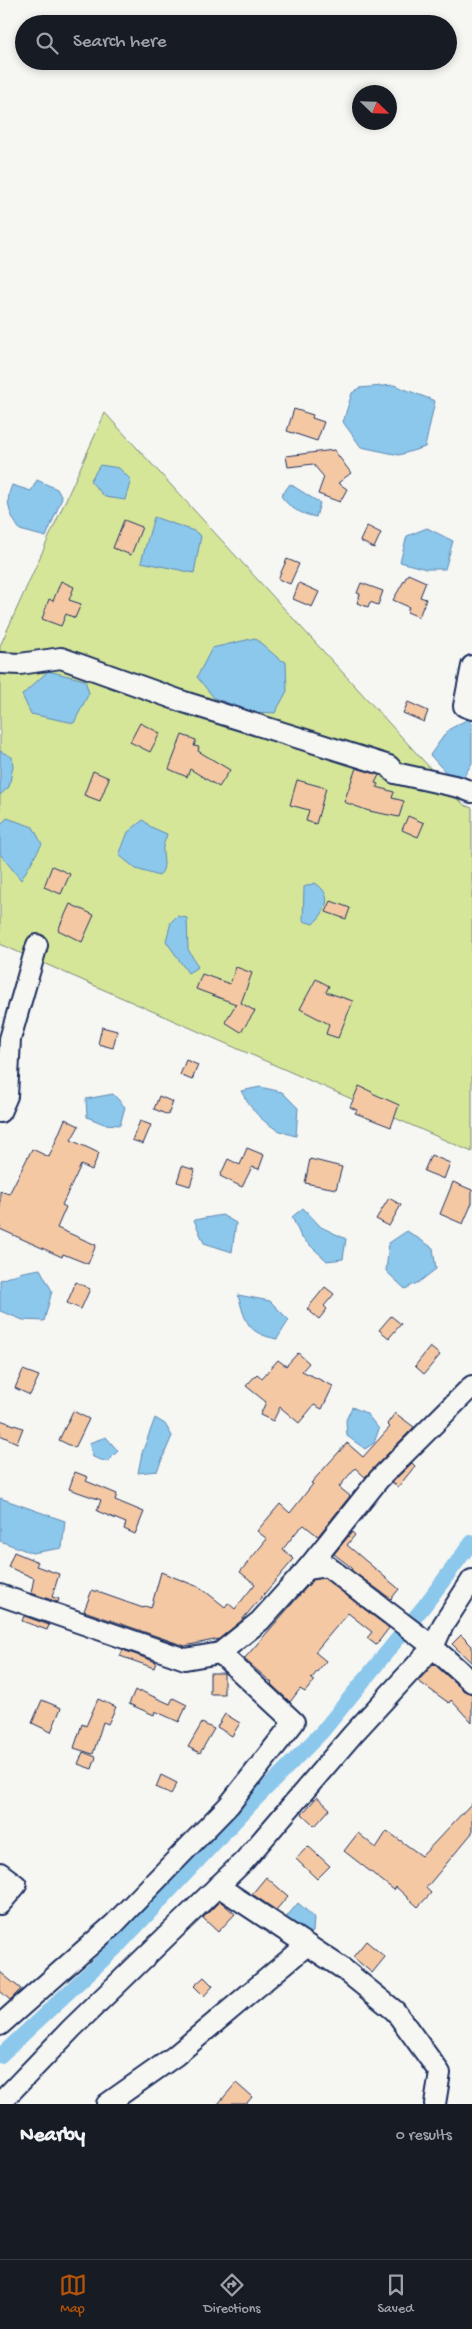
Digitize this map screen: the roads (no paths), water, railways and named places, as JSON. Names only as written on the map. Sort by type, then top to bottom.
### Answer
[{"type":"street","points":[[0,663],[20,664],[62,658],[184,702],[389,766],[395,773],[459,787],[472,792]]},
{"type":"street","points":[[472,666],[464,706],[472,709]]},
{"type":"street","points":[[0,1112],[7,1096],[10,1040],[37,944]]},
{"type":"street","points":[[0,1595],[185,1659],[220,1653],[260,1621],[306,1569],[379,1478],[472,1386]]},
{"type":"street","points":[[306,1569],[327,1566],[430,1644],[472,1682]]},
{"type":"street","points":[[0,2103],[72,2028],[245,1860],[430,1644],[472,1580]]},
{"type":"street","points":[[0,2025],[114,1924],[229,1805],[294,1722],[220,1653]]},
{"type":"street","points":[[0,1872],[16,1885],[0,1904]]},
{"type":"street","points":[[218,1886],[342,1968],[395,2011],[440,2073],[435,2104]]},
{"type":"street","points":[[107,2104],[175,2056],[307,1944]]},
{"type":"water","points":[[394,385],[435,401],[425,447],[399,455],[361,447],[343,422],[352,393],[359,388]]},
{"type":"water","points":[[100,465],[119,468],[131,480],[125,500],[105,497],[90,481]]},
{"type":"water","points":[[37,480],[57,489],[62,498],[46,537],[20,530],[13,519],[8,503],[12,485],[31,491]]},
{"type":"water","points":[[290,484],[320,503],[316,517],[296,510],[284,501],[281,496]]},
{"type":"water","points":[[154,517],[194,531],[201,536],[194,573],[141,562]]},
{"type":"water","points":[[427,528],[453,541],[445,569],[426,569],[400,562],[407,536]]},
{"type":"water","points":[[255,638],[279,659],[286,662],[287,691],[275,713],[252,712],[214,698],[197,677],[212,648]]},
{"type":"water","points":[[48,671],[85,680],[89,693],[74,723],[31,714],[22,695]]},
{"type":"water","points":[[468,719],[472,723],[472,763],[463,778],[450,777],[430,755],[448,730]]},
{"type":"water","points":[[0,751],[12,757],[13,766],[9,787],[0,795]]},
{"type":"water","points":[[7,818],[33,827],[42,844],[21,880],[0,854],[0,825]]},
{"type":"water","points":[[143,820],[151,827],[167,834],[163,849],[164,867],[159,876],[136,869],[119,855],[128,832]]},
{"type":"water","points":[[315,883],[325,893],[326,903],[322,914],[313,924],[303,921],[304,887]]},
{"type":"water","points":[[177,916],[187,918],[188,949],[198,967],[188,973],[166,941],[171,922]]},
{"type":"water","points":[[260,1087],[282,1092],[298,1108],[296,1136],[278,1130],[263,1120],[251,1107],[241,1091]]},
{"type":"water","points":[[113,1094],[125,1107],[120,1125],[104,1124],[87,1117],[86,1099]]},
{"type":"water","points":[[303,1208],[321,1227],[346,1239],[343,1259],[327,1261],[301,1237],[292,1217]]},
{"type":"water","points":[[222,1215],[236,1223],[232,1252],[204,1243],[194,1220]]},
{"type":"water","points":[[407,1231],[433,1248],[436,1269],[419,1282],[405,1289],[386,1271],[389,1243]]},
{"type":"water","points":[[40,1269],[52,1291],[44,1321],[23,1320],[0,1311],[0,1280],[23,1272]]},
{"type":"water","points":[[238,1295],[270,1301],[289,1320],[277,1339],[259,1334],[249,1325],[243,1313]]},
{"type":"water","points":[[352,1407],[366,1413],[379,1429],[374,1443],[365,1449],[347,1436],[346,1420]]},
{"type":"water","points":[[155,1418],[165,1424],[172,1436],[157,1471],[138,1473],[142,1453]]},
{"type":"water","points":[[106,1437],[118,1451],[107,1462],[93,1457],[89,1443]]},
{"type":"water","points":[[0,1498],[65,1521],[62,1548],[32,1553],[0,1541]]},
{"type":"water","points":[[298,1903],[314,1917],[313,1932],[306,1935],[283,1921]]},
{"type":"waterway","points":[[0,2056],[117,1947],[253,1802],[322,1732],[425,1605],[472,1542]]}]
